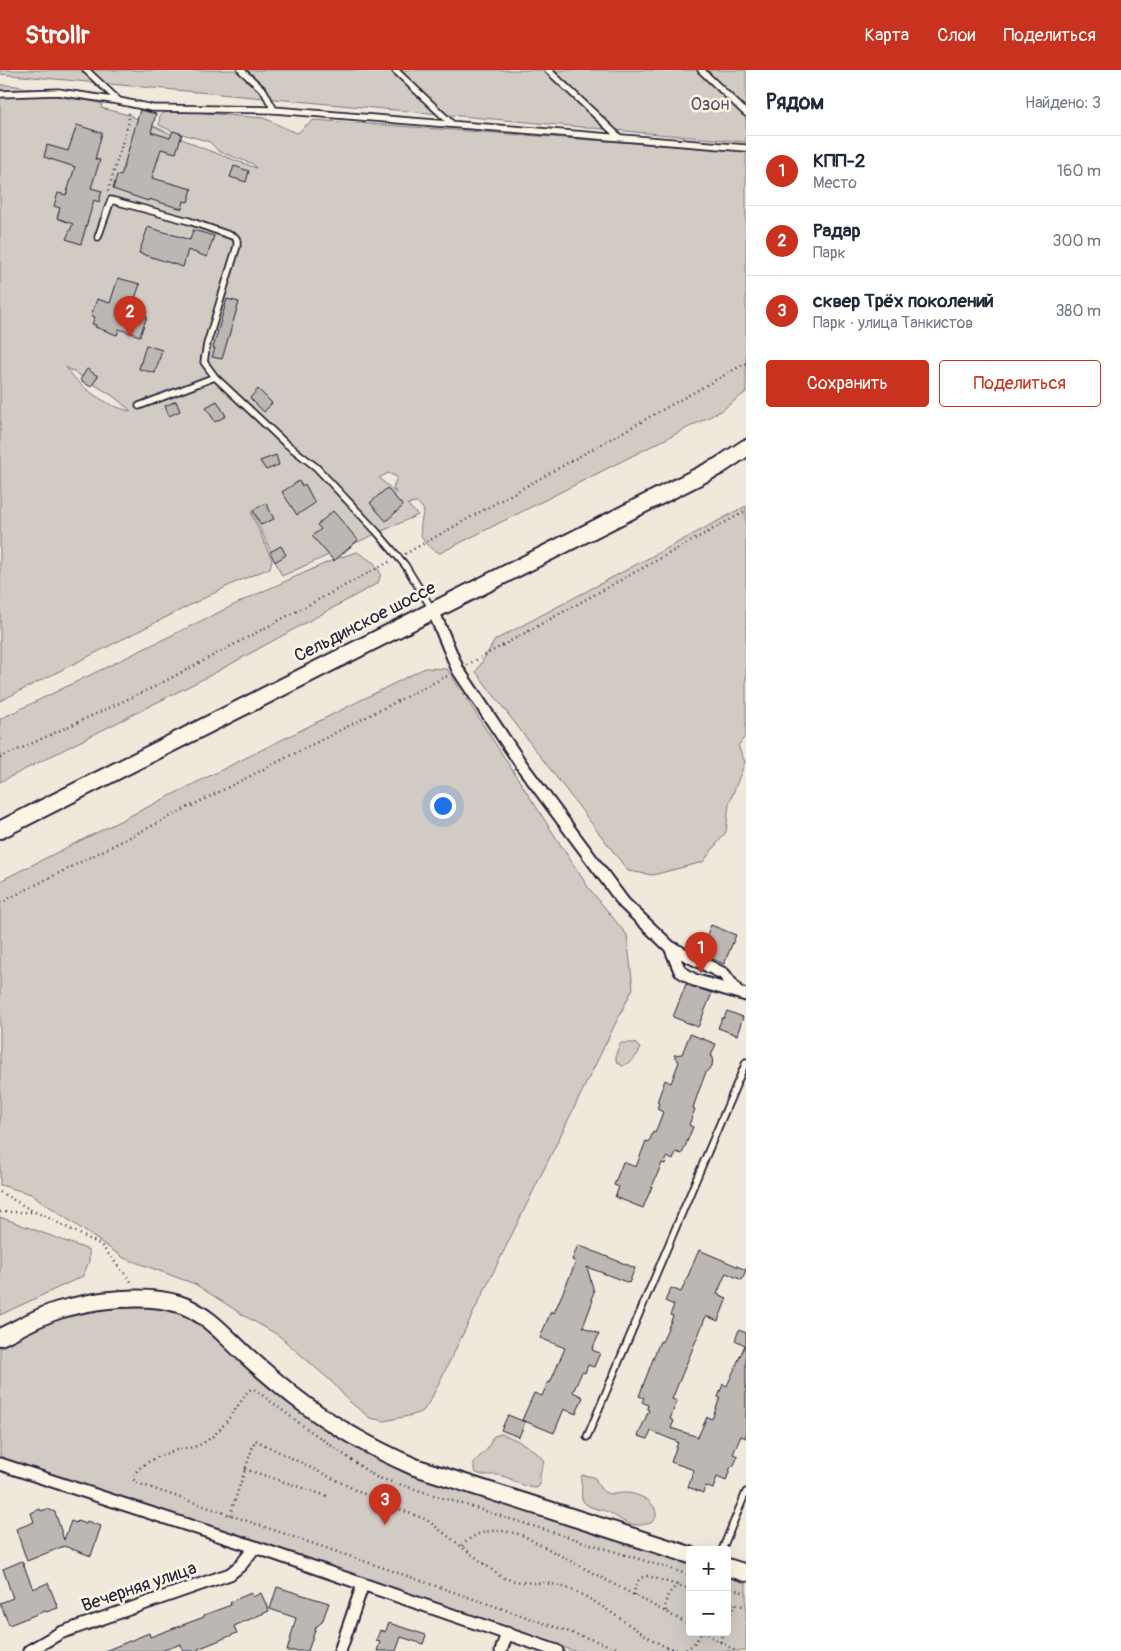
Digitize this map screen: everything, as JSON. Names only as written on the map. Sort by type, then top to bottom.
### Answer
[{"type":"main road","name":"Сельдинское шоссе","points":[[0,830],[719,466],[746,448]]},
{"type":"main road","points":[[0,1337],[57,1310],[84,1304],[145,1299],[164,1300],[180,1304],[195,1310],[257,1365],[326,1420],[386,1454],[416,1467],[686,1554]]},
{"type":"main road","points":[[731,1568],[746,1573]]},
{"type":"street","points":[[433,610],[458,670],[523,767],[624,903],[670,947],[724,974],[742,993]]},
{"type":"street","points":[[670,947],[680,971],[694,980],[710,986],[742,993]]},
{"type":"street","points":[[0,1464],[255,1547],[557,1651]]},
{"type":"street","name":"Вечерняя улица","points":[[29,1651],[60,1633],[230,1574],[241,1565],[255,1547]]},
{"type":"street","points":[[340,1651],[363,1584]]},
{"type":"street","points":[[501,1651],[507,1633]]},
{"type":"lane","points":[[86,70],[119,101]]},
{"type":"lane","points":[[242,70],[264,91],[274,110]]},
{"type":"lane","points":[[395,70],[452,124]]},
{"type":"lane","points":[[548,70],[620,138]]},
{"type":"lane","points":[[701,70],[746,113]]},
{"type":"lane","points":[[0,94],[58,92],[152,108],[274,110],[746,148]]},
{"type":"lane","points":[[98,237],[111,200],[189,221],[235,237],[237,246],[207,344],[204,362],[215,377],[284,442],[316,467],[405,565],[433,610]]},
{"type":"lane","points":[[138,406],[215,377]]},
{"type":"lane","points":[[587,1437],[746,1062]]},
{"type":"lane","points":[[724,1546],[746,1492]]},
{"type":"path","points":[[111,200],[108,192],[129,121],[130,103]]},
{"type":"path","points":[[0,758],[154,687],[398,558],[746,363]]},
{"type":"path","points":[[0,903],[458,670],[746,511]]},
{"type":"path","points":[[0,1192],[34,1212],[101,1245],[145,1299]]},
{"type":"path","points":[[0,1212],[34,1212]]},
{"type":"path","points":[[626,1651],[137,1483],[133,1479],[133,1475],[137,1470],[163,1454],[198,1446],[210,1438],[251,1389],[254,1389],[376,1477],[686,1574]]},
{"type":"path","points":[[230,1515],[255,1440],[374,1499],[427,1520],[507,1580],[518,1583],[545,1583],[560,1586],[583,1595],[659,1643],[680,1650],[690,1646],[700,1636]]},
{"type":"path","points":[[245,1469],[327,1496]]},
{"type":"path","points":[[462,1546],[475,1535],[489,1530],[505,1530],[522,1534],[686,1623]]},
{"type":"path","points":[[634,1594],[637,1581],[642,1576],[648,1576],[686,1588]]},
{"type":"path","points":[[666,1612],[666,1598],[669,1592],[678,1585]]},
{"type":"path","points":[[731,1588],[746,1593]]},
{"type":"path","points":[[731,1602],[746,1607]]},
{"type":"path","points":[[731,1614],[735,1604]]},
{"type":"path","points":[[709,1636],[736,1651]]},
{"type":"path","points":[[720,1642],[722,1636]]},
{"type":"path","points":[[689,1651],[690,1646]]},
{"type":"green space","name":"Озон","points":[[0,70],[746,70],[746,142],[0,74]]},
{"type":"green space","points":[[0,85],[17,86],[102,104],[101,108],[129,115],[202,148],[256,168],[253,164],[218,151],[210,142],[172,131],[159,125],[160,115],[170,110],[263,118],[298,133],[314,120],[746,151],[746,392],[721,411],[440,553],[427,545],[421,536],[424,510],[418,503],[407,504],[418,515],[282,576],[252,511],[252,515],[272,560],[270,568],[234,583],[0,701]],"holes":[[[66,367],[113,396],[131,411],[112,405],[94,395]],[[388,473],[397,477],[393,488],[396,493],[379,478]]]},
{"type":"green space","points":[[746,506],[746,735],[738,746],[745,762],[729,804],[726,832],[703,862],[653,875],[628,871],[476,672],[495,640]]},
{"type":"green space","points":[[357,552],[374,563],[381,574],[378,583],[209,676],[0,782],[0,719],[244,600],[335,559]]},
{"type":"green space","points":[[425,668],[447,669],[588,887],[627,935],[633,988],[431,1399],[423,1411],[384,1421],[370,1418],[350,1402],[332,1382],[278,1335],[195,1284],[124,1258],[31,1194],[0,1185],[0,881]]},
{"type":"green space","points":[[620,1043],[635,1043],[640,1048],[634,1059],[622,1066],[616,1061],[616,1054]]},
{"type":"green space","points":[[0,1217],[89,1250],[89,1261],[83,1276],[0,1315]]},
{"type":"green space","points":[[163,1308],[179,1312],[199,1323],[258,1377],[301,1412],[353,1445],[371,1454],[428,1479],[686,1562],[686,1636],[731,1636],[731,1576],[746,1581],[746,1651],[574,1651],[64,1479],[0,1462],[0,1345],[57,1317],[82,1310]]},
{"type":"green space","points":[[501,1434],[525,1445],[537,1453],[544,1462],[540,1475],[540,1485],[537,1488],[532,1488],[499,1475],[483,1475],[475,1472],[475,1461],[488,1448],[494,1436]]},
{"type":"green space","points":[[582,1475],[594,1477],[600,1488],[606,1493],[630,1493],[646,1499],[654,1507],[656,1517],[651,1523],[634,1525],[607,1511],[587,1505],[582,1499]]},
{"type":"building","points":[[140,110],[156,114],[151,132],[170,138],[173,131],[182,134],[176,153],[161,149],[152,178],[192,189],[188,202],[184,201],[182,209],[149,199],[148,201],[113,189],[117,175],[121,176]]},
{"type":"building","points":[[77,125],[102,133],[95,159],[100,160],[91,188],[102,191],[99,202],[94,200],[81,244],[66,239],[73,224],[57,218],[60,208],[54,206],[58,193],[66,195],[75,167],[44,157],[47,145],[68,151]]},
{"type":"building","points":[[234,166],[249,171],[246,182],[230,177]]},
{"type":"building","points":[[148,227],[190,240],[193,230],[214,236],[207,257],[188,250],[183,267],[139,253]]},
{"type":"building","points":[[118,278],[140,284],[131,310],[147,316],[140,336],[119,329],[117,335],[95,327],[96,325],[92,324],[95,317],[91,316],[97,299],[110,303]]},
{"type":"building","points":[[227,299],[239,302],[222,359],[212,357]]},
{"type":"building","points":[[146,345],[162,350],[155,373],[139,369]]},
{"type":"building","points":[[87,369],[98,376],[91,387],[80,380]]},
{"type":"building","points":[[258,389],[272,403],[264,412],[250,398]]},
{"type":"building","points":[[176,401],[180,411],[169,416],[165,406]]},
{"type":"building","points":[[217,401],[226,416],[215,422],[206,407]]},
{"type":"building","points":[[276,455],[279,465],[266,470],[260,461]]},
{"type":"building","points":[[299,481],[302,486],[305,484],[315,503],[297,515],[282,492]]},
{"type":"building","points":[[387,488],[403,506],[386,521],[370,503]]},
{"type":"building","points":[[266,503],[274,519],[261,525],[253,510]]},
{"type":"building","points":[[333,511],[358,540],[334,561],[312,536],[321,529],[317,525]]},
{"type":"building","points":[[281,546],[286,555],[275,562],[270,552]]},
{"type":"building","points":[[711,925],[736,935],[724,964],[699,953]]},
{"type":"building","points":[[686,984],[712,993],[698,1027],[673,1017]]},
{"type":"building","points":[[727,1011],[743,1017],[737,1035],[718,1028]]},
{"type":"building","points":[[690,1034],[716,1044],[711,1056],[713,1057],[712,1066],[706,1072],[698,1093],[689,1125],[693,1127],[682,1154],[676,1152],[673,1160],[667,1157],[665,1164],[662,1163],[643,1208],[615,1197],[619,1187],[614,1185],[623,1162],[636,1167],[646,1141],[649,1142],[653,1132],[655,1133],[663,1112],[657,1109],[659,1103],[657,1102],[665,1080],[671,1083],[679,1062],[674,1055],[682,1054]]},
{"type":"building","points":[[578,1245],[635,1268],[629,1283],[587,1267],[594,1292],[583,1327],[599,1334],[592,1350],[600,1353],[594,1367],[588,1365],[585,1373],[582,1372],[573,1392],[583,1397],[576,1414],[564,1409],[554,1433],[522,1420],[534,1393],[542,1396],[548,1382],[550,1383],[565,1348],[540,1338],[551,1311],[554,1313],[576,1262],[572,1260]]},
{"type":"building","points":[[699,1250],[746,1270],[742,1280],[726,1273],[717,1294],[727,1298],[718,1321],[706,1316],[672,1399],[677,1401],[670,1419],[674,1421],[671,1428],[698,1437],[707,1417],[712,1419],[723,1384],[727,1386],[745,1345],[735,1340],[739,1330],[746,1333],[746,1438],[741,1436],[733,1454],[738,1456],[733,1467],[731,1466],[726,1481],[717,1477],[713,1489],[705,1486],[703,1493],[688,1487],[694,1470],[671,1462],[678,1442],[651,1431],[648,1439],[638,1436],[649,1410],[647,1409],[648,1405],[642,1402],[644,1398],[639,1396],[660,1341],[662,1342],[673,1316],[670,1315],[674,1305],[665,1301],[671,1288],[681,1292]]},
{"type":"building","points":[[508,1415],[525,1422],[519,1437],[501,1430]]},
{"type":"building","points":[[40,1509],[41,1511],[47,1509],[55,1512],[64,1540],[71,1521],[86,1524],[87,1521],[101,1526],[91,1556],[64,1546],[27,1561],[16,1529],[34,1522],[31,1513]]},
{"type":"building","points":[[22,1561],[33,1589],[48,1583],[58,1608],[9,1625],[0,1603],[13,1598],[3,1569]]},
{"type":"building","points":[[277,1587],[329,1603],[322,1622],[316,1627],[308,1651],[287,1651],[296,1618],[270,1609]]},
{"type":"building","points":[[251,1593],[253,1597],[261,1593],[269,1611],[234,1626],[237,1633],[198,1649],[199,1651],[183,1651],[181,1644],[161,1651],[105,1651],[149,1633],[150,1637],[204,1617],[204,1615],[231,1605],[230,1602]]},
{"type":"building","points":[[389,1623],[426,1635],[423,1644],[401,1637],[396,1651],[377,1651],[380,1642],[376,1641],[380,1630],[385,1632]]},
{"type":"place","name":"Радар","points":[[130,337]]},
{"type":"place","name":"КПП-2","points":[[701,973]]},
{"type":"place","name":"сквер Трёх поколений","points":[[385,1525]]}]
